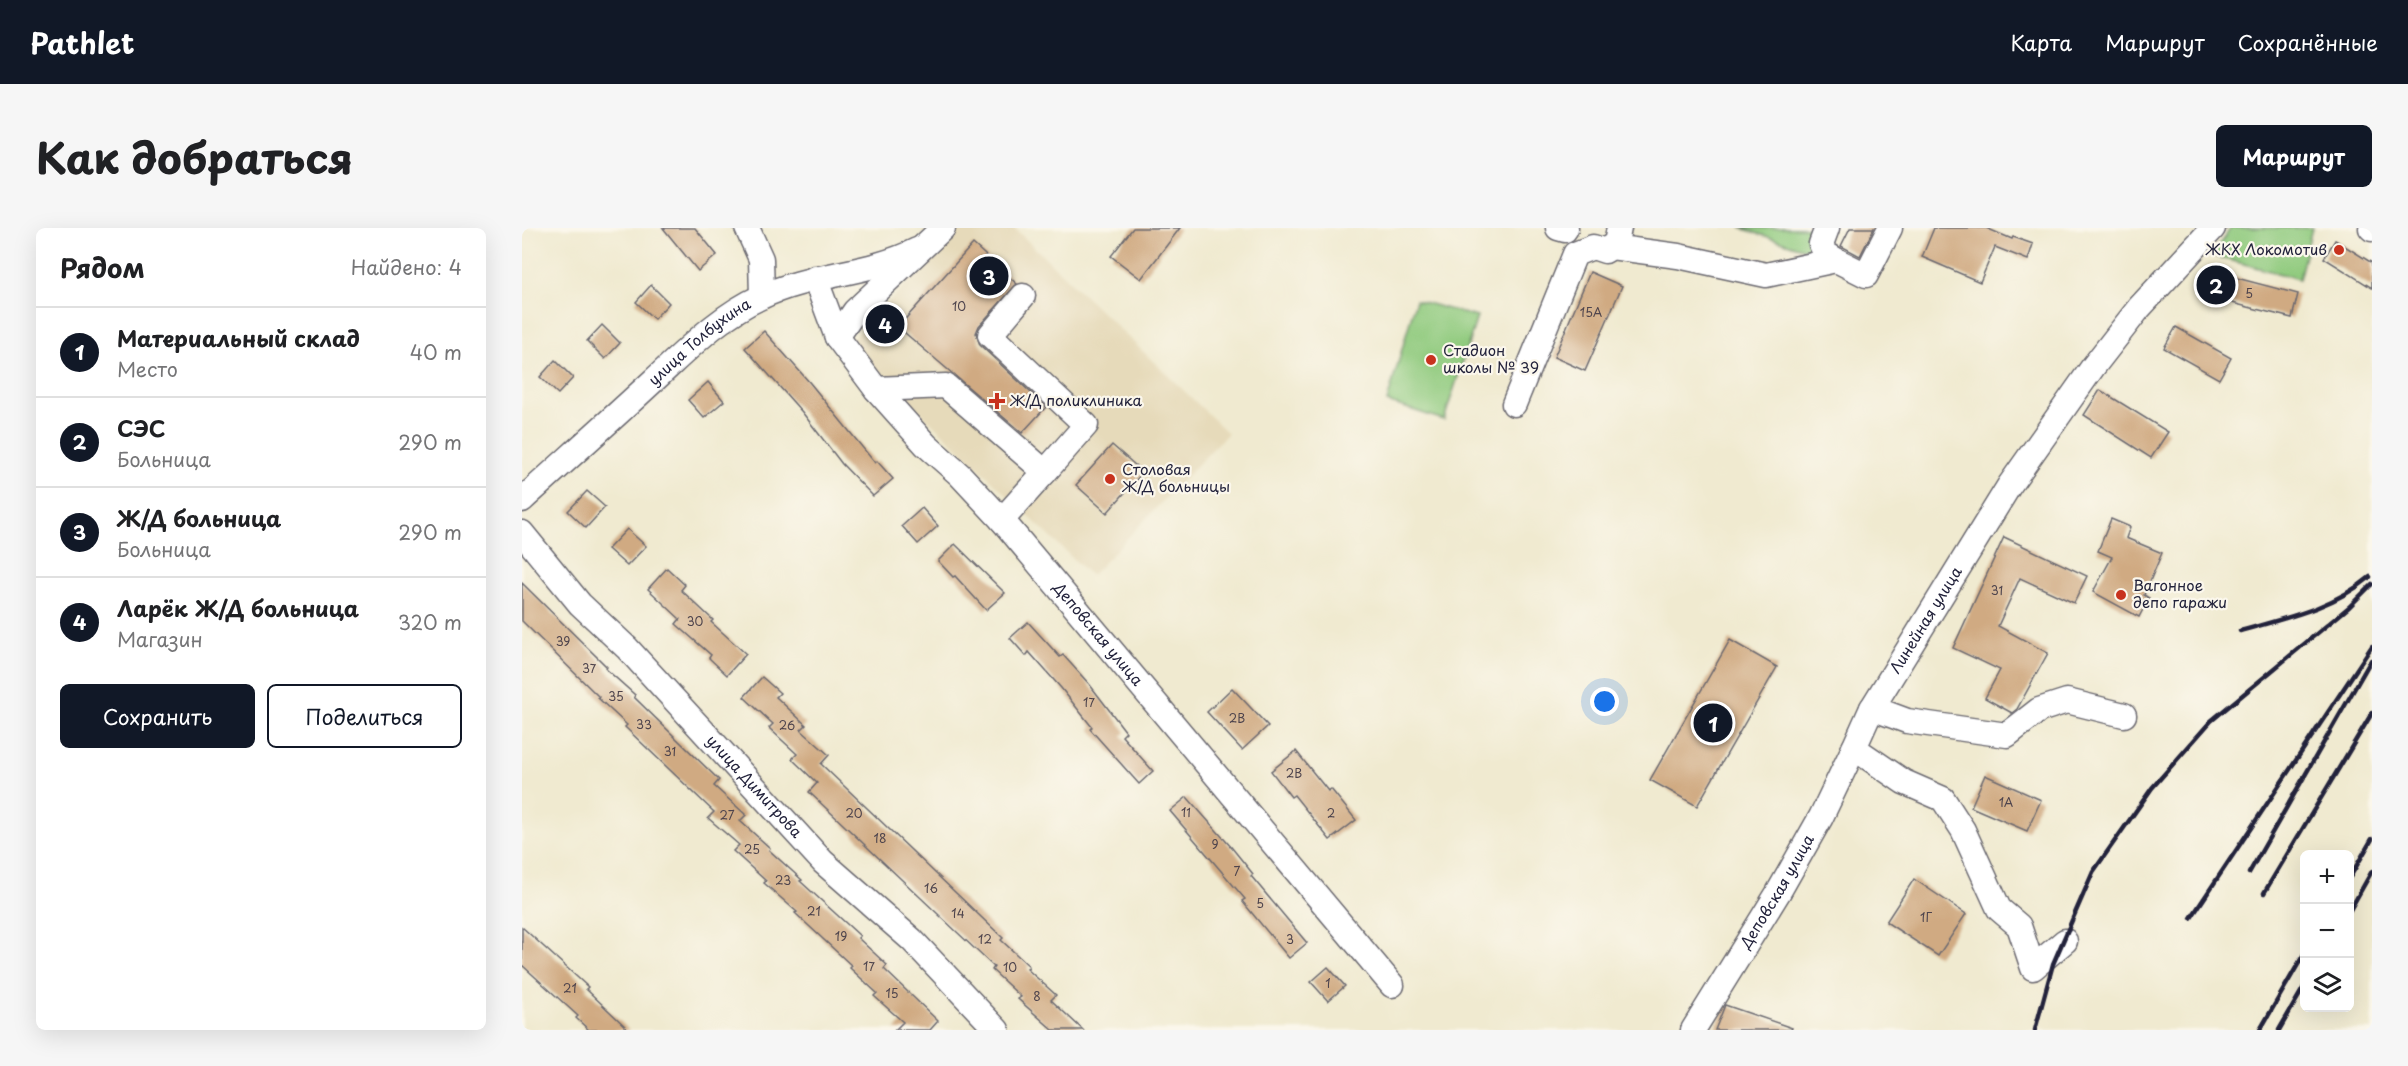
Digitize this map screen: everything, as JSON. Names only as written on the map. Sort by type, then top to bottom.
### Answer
[{"type":"street","points":[[747,228],[761,259],[762,296]]},
{"type":"street","name":"улица Толбухина","points":[[837,338],[855,311],[917,250],[943,228]]},
{"type":"street","points":[[1558,228],[1565,230],[1566,228]]},
{"type":"street","points":[[1827,228],[1821,244],[1825,253],[1866,275],[1890,228]]},
{"type":"street","name":"Линейная улица","points":[[1854,748],[1872,708],[2009,486],[2139,308],[2213,228]]},
{"type":"street","points":[[1514,404],[1575,254],[1593,247],[1605,250],[1615,237],[1678,256],[1766,275],[1836,260]]},
{"type":"street","name":"улица Толбухина","points":[[522,500],[697,341],[734,311],[762,296],[815,278],[848,273],[896,261],[917,250]]},
{"type":"street","name":"Деповская улица","points":[[815,278],[837,338],[876,389],[926,445],[960,475],[1002,520],[1392,984]]},
{"type":"street","points":[[1002,520],[1086,425],[990,335],[1023,296]]},
{"type":"street","points":[[876,389],[946,386],[1045,472]]},
{"type":"street","name":"улица Димитрова","points":[[522,533],[580,604],[627,648],[823,862],[912,940],[997,1030]]},
{"type":"street","points":[[1872,708],[1907,721],[2007,735],[2039,710],[2067,701],[2124,715]]},
{"type":"street","points":[[1854,748],[1904,782],[1943,799],[1963,830],[1999,909],[2019,926],[2033,968],[2065,941]]},
{"type":"street","name":"Деповская улица","points":[[1693,1030],[1778,894],[1821,817],[1854,748]]},
{"type":"shaded area","points":[[959,228],[1014,228],[1228,433],[1091,576],[849,343]]},
{"type":"green space","points":[[1741,228],[1819,228],[1808,250]]},
{"type":"green space","points":[[2231,228],[2312,228],[2299,279],[2211,255]]},
{"type":"green space","name":"Стадион школы № 39","points":[[1416,300],[1477,317],[1444,420],[1387,402]]},
{"type":"building","points":[[663,228],[695,228],[717,255],[698,271]]},
{"type":"building","points":[[1133,228],[1180,228],[1141,279],[1111,256]]},
{"type":"building","points":[[1850,228],[1874,228],[1860,256],[1841,246]]},
{"type":"building","points":[[1934,228],[1986,228],[2012,239],[2013,237],[2033,244],[2028,260],[1995,247],[1980,282],[1922,257]]},
{"type":"building","points":[[2335,240],[2372,263],[2372,288],[2324,258]]},
{"type":"building","points":[[973,244],[1017,284],[979,326],[976,333],[980,345],[1046,407],[1022,433],[898,327]]},
{"type":"building","points":[[2206,270],[2298,294],[2292,318],[2200,295]]},
{"type":"building","points":[[1590,272],[1622,286],[1585,371],[1554,357]]},
{"type":"building","points":[[651,285],[669,303],[654,319],[636,302]]},
{"type":"building","points":[[602,325],[620,343],[605,359],[587,341]]},
{"type":"building","points":[[2176,327],[2231,358],[2219,379],[2164,348]]},
{"type":"building","points":[[764,331],[875,463],[877,461],[893,479],[873,496],[842,464],[802,412],[745,348]]},
{"type":"building","points":[[555,360],[573,378],[558,394],[540,377]]},
{"type":"building","points":[[708,382],[724,401],[704,418],[688,400]]},
{"type":"building","points":[[2100,390],[2168,432],[2151,458],[2084,415]]},
{"type":"building","name":"Столовая Ж/Д больницы","points":[[1112,445],[1143,472],[1107,513],[1076,485]]},
{"type":"building","points":[[587,491],[605,507],[586,528],[568,511]]},
{"type":"building","points":[[922,508],[938,526],[918,544],[902,526]]},
{"type":"building","points":[[2111,519],[2130,527],[2126,538],[2162,553],[2144,595],[2149,598],[2139,617],[2093,592],[2112,557],[2098,551]]},
{"type":"building","points":[[627,529],[646,546],[627,566],[608,549]]},
{"type":"building","points":[[2004,537],[2087,576],[2074,603],[2020,578],[1998,626],[2048,653],[2017,709],[2012,713],[1985,698],[2000,670],[1953,648]]},
{"type":"building","points":[[955,544],[1005,593],[986,610],[938,561]]},
{"type":"building","points":[[667,568],[685,585],[681,590],[746,654],[727,675],[709,658],[711,655],[676,624],[680,619],[648,589]]},
{"type":"building","points":[[522,583],[719,780],[714,786],[746,815],[740,821],[802,880],[800,881],[860,936],[858,938],[887,965],[884,969],[938,1021],[930,1030],[895,1030],[903,1022],[874,996],[877,993],[850,968],[852,966],[733,851],[739,845],[708,818],[714,812],[625,727],[627,725],[522,621]]},
{"type":"building","points":[[1028,622],[1090,685],[1126,732],[1122,736],[1153,771],[1139,784],[1090,729],[1092,727],[1061,688],[1029,652],[1026,656],[1010,638]]},
{"type":"building","points":[[1730,640],[1777,667],[1697,806],[1650,780]]},
{"type":"building","points":[[762,677],[780,693],[776,697],[806,725],[801,730],[829,755],[821,764],[1003,938],[1001,940],[1029,966],[1027,969],[1056,995],[1051,1000],[1083,1030],[1053,1030],[1018,999],[1021,997],[992,970],[994,967],[809,792],[817,783],[792,759],[797,754],[769,728],[773,724],[744,697]]},
{"type":"building","points":[[1232,688],[1268,726],[1242,750],[1207,712]]},
{"type":"building","points":[[1296,751],[1328,791],[1331,789],[1356,820],[1330,840],[1294,795],[1291,797],[1271,771]]},
{"type":"building","points":[[1985,775],[2041,800],[2027,831],[1971,807]]},
{"type":"building","points":[[1187,797],[1232,848],[1253,874],[1251,876],[1307,943],[1289,958],[1242,901],[1245,899],[1170,811]]},
{"type":"building","points":[[1914,879],[1966,914],[1938,956],[1886,922]]},
{"type":"building","points":[[522,927],[588,987],[586,989],[629,1030],[589,1030],[576,1018],[578,1016],[522,965]]},
{"type":"building","points":[[1328,967],[1345,986],[1328,1001],[1311,982]]},
{"type":"building","points":[[1725,1005],[1792,1028],[1791,1030],[1715,1030]]},
{"type":"railway","points":[[2240,631],[2325,604],[2341,597],[2370,577]]},
{"type":"railway","points":[[2035,1030],[2053,964],[2093,872],[2152,788],[2211,721],[2349,607],[2372,584]]},
{"type":"railway","points":[[2191,918],[2372,646]]},
{"type":"railway","points":[[2249,873],[2371,660]]},
{"type":"railway","points":[[2264,893],[2372,713]]},
{"type":"railway","points":[[2354,870],[2372,839]]},
{"type":"railway","points":[[2353,904],[2372,871]]},
{"type":"railway","points":[[2260,1030],[2302,958]]},
{"type":"railway","points":[[2279,1030],[2300,994]]},
{"type":"place","name":"ЖКХ Локомотив","points":[[2339,250]]},
{"type":"place","name":"Ж/Д больница","points":[[989,276]]},
{"type":"place","name":"СЭС","points":[[2216,285]]},
{"type":"place","name":"Ларёк Ж/Д больница","points":[[885,324]]},
{"type":"place","name":"Стадион школы № 39","points":[[1431,360]]},
{"type":"place","name":"Ж/Д поликлиника","points":[[997,401]]},
{"type":"place","name":"Столовая Ж/Д больницы","points":[[1110,479]]},
{"type":"place","name":"Вагонное депо гаражи","points":[[2121,595]]},
{"type":"place","name":"Материальный склад","points":[[1713,723]]}]
